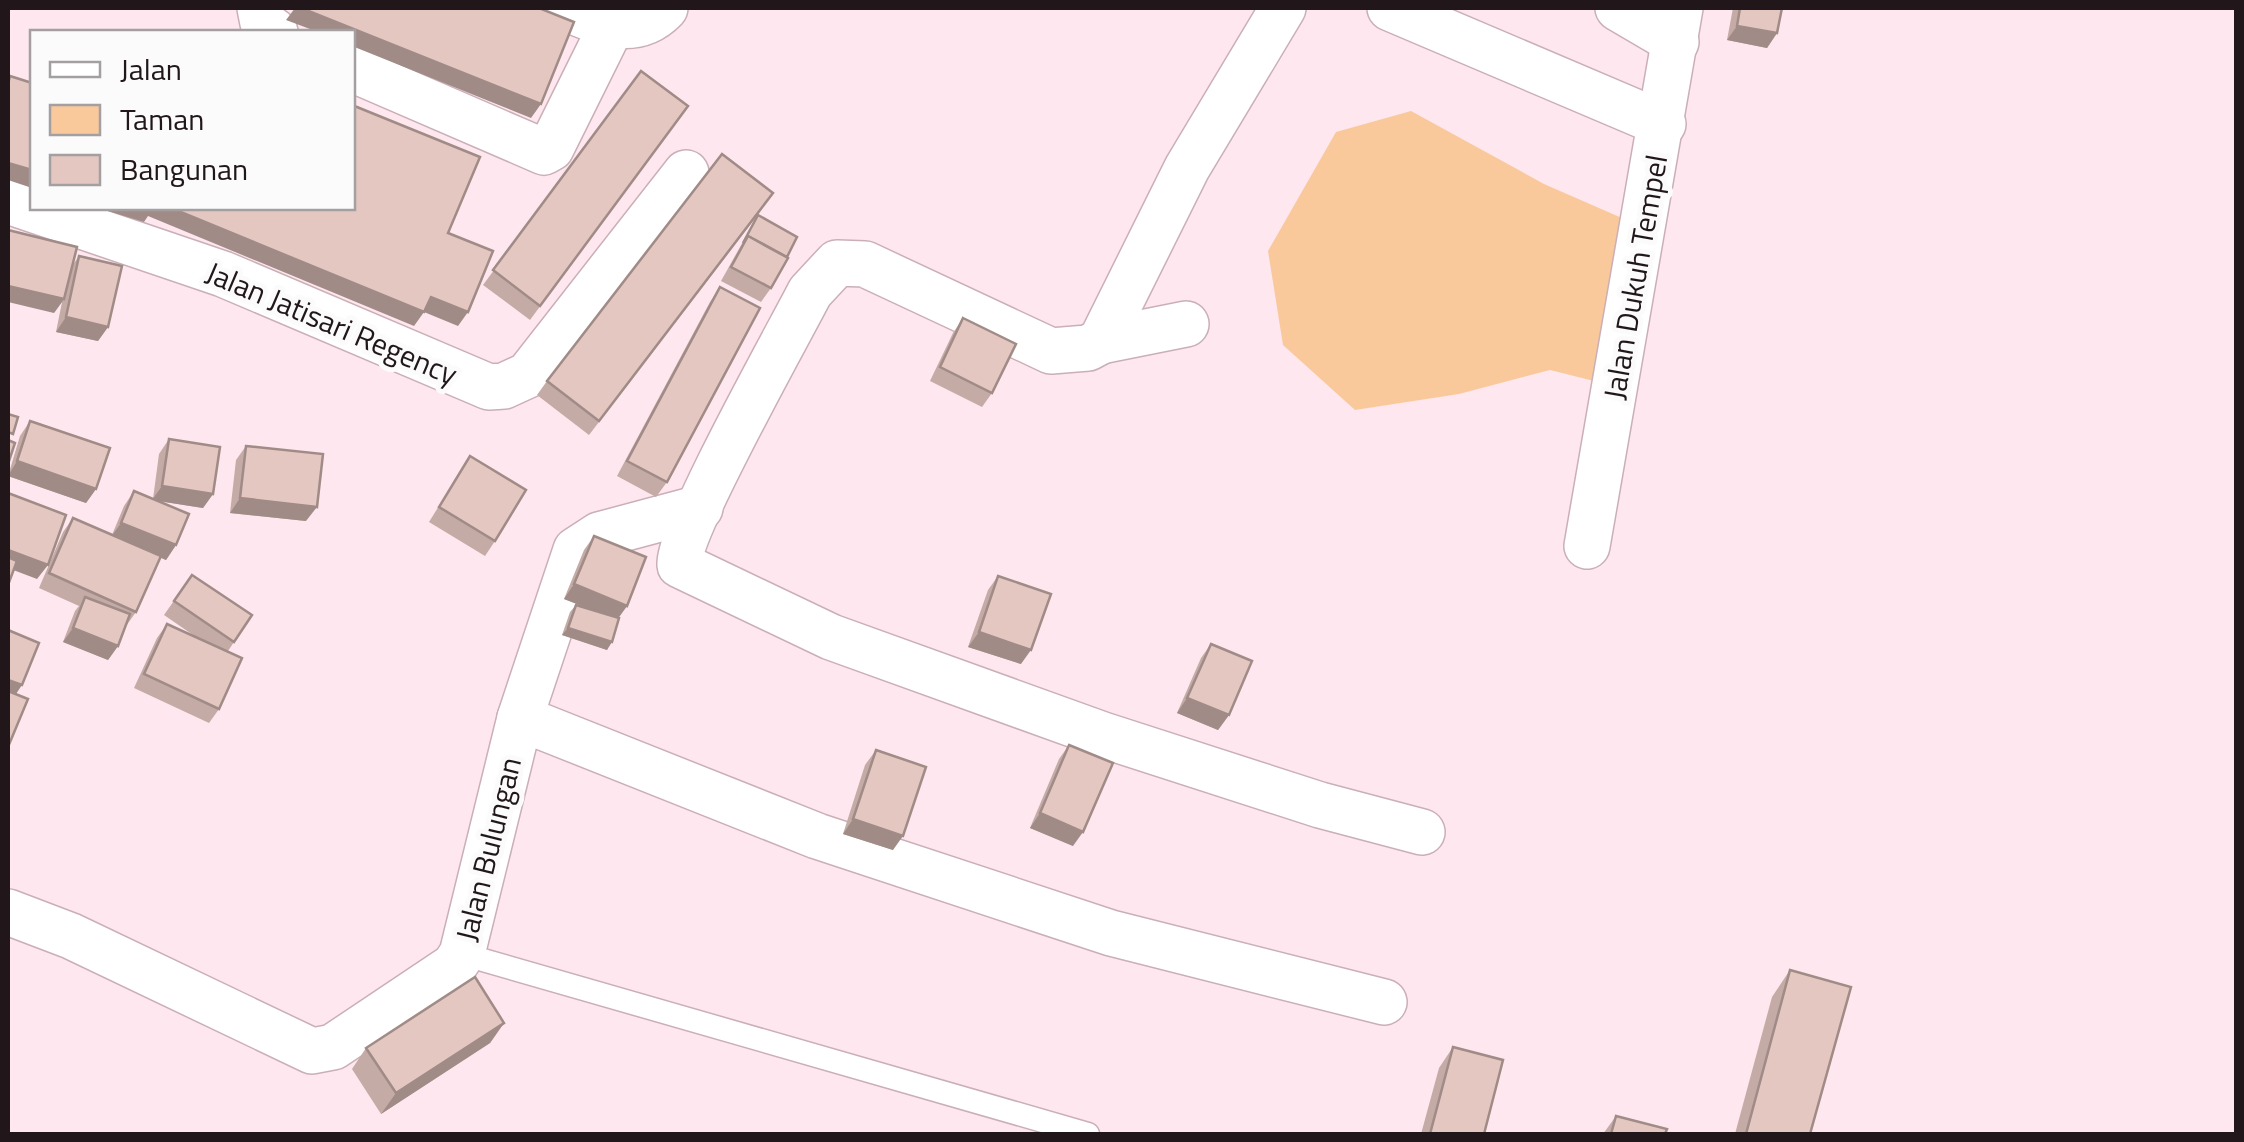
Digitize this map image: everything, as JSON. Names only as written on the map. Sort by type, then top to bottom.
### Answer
[{"type":"street","points":[[260,8],[263,23],[272,30]]},
{"type":"street","points":[[565,8],[610,27],[645,22],[665,8]]},
{"type":"street","points":[[1101,341],[1187,168],[1283,8]]},
{"type":"street","points":[[1390,8],[1663,124]]},
{"type":"street","points":[[1618,8],[1678,25]]},
{"type":"street","name":"Jalan Dukuh Tempel","points":[[1587,546],[1678,25]]},
{"type":"street","points":[[355,70],[544,152],[551,148],[610,27]]},
{"type":"street","name":"Jalan Jatisari Regency","points":[[35,210],[223,274],[475,384],[504,386],[528,375],[686,174]]},
{"type":"street","points":[[1186,324],[1101,341],[1088,348],[1051,350],[855,260],[837,263],[810,292],[700,508],[680,551],[685,570],[831,637],[1103,735],[1320,805],[1422,832]]},
{"type":"street","name":"Jalan Bulungan","points":[[8,912],[71,936],[312,1051],[334,1047],[454,966],[462,954],[520,718],[576,550],[599,535],[700,508]]},
{"type":"street","points":[[520,718],[817,836],[1076,921],[1384,1002]]},
{"type":"lane","points":[[462,954],[1088,1134]]},
{"type":"green space","points":[[1411,111],[1544,184],[1631,222],[1594,381],[1550,370],[1459,394],[1355,410],[1283,345],[1268,251],[1336,132]]},
{"type":"building","points":[[301,8],[539,8],[574,22],[541,104]]},
{"type":"building","points":[[1740,8],[1782,8],[1777,33],[1737,26]]},
{"type":"building","points":[[641,71],[688,106],[540,306],[493,270]]},
{"type":"building","points":[[10,76],[30,82],[30,169],[8,163]]},
{"type":"building","points":[[355,106],[480,157],[448,233],[493,251],[468,312],[431,297],[424,312],[176,210],[355,210]]},
{"type":"building","points":[[722,154],[773,193],[599,421],[547,381]]},
{"type":"building","points":[[758,215],[797,237],[787,257],[748,236],[743,243]]},
{"type":"building","points":[[8,230],[77,247],[64,299],[8,286]]},
{"type":"building","points":[[748,236],[788,258],[771,288],[731,267]]},
{"type":"building","points":[[79,256],[122,266],[108,327],[66,317]]},
{"type":"building","points":[[720,287],[760,308],[667,482],[627,461]]},
{"type":"building","points":[[963,318],[1016,344],[992,393],[940,367]]},
{"type":"building","points":[[8,414],[18,417],[13,434],[8,432]]},
{"type":"building","points":[[30,421],[110,448],[96,489],[17,461]]},
{"type":"building","points":[[169,439],[220,447],[213,494],[162,486]]},
{"type":"building","points":[[8,440],[15,443],[8,464]]},
{"type":"building","points":[[246,446],[323,454],[317,507],[240,498]]},
{"type":"building","points":[[470,456],[526,490],[495,541],[439,507]]},
{"type":"building","points":[[134,491],[189,514],[176,545],[121,523]]},
{"type":"building","points":[[8,493],[66,515],[48,565],[8,550]]},
{"type":"building","points":[[73,518],[161,556],[136,612],[49,573]]},
{"type":"building","points":[[594,536],[646,557],[627,606],[574,584]]},
{"type":"building","points":[[8,557],[17,561],[8,585]]},
{"type":"building","points":[[192,575],[252,615],[234,642],[174,601]]},
{"type":"building","points":[[998,576],[1051,594],[1031,650],[979,632]]},
{"type":"building","points":[[85,597],[130,614],[118,646],[73,628]]},
{"type":"building","points":[[576,605],[619,618],[612,642],[568,628]]},
{"type":"building","points":[[167,624],[242,658],[219,709],[144,674]]},
{"type":"building","points":[[8,630],[39,643],[22,685],[8,680]]},
{"type":"building","points":[[1211,644],[1252,661],[1229,715],[1187,698]]},
{"type":"building","points":[[8,691],[28,699],[8,747]]},
{"type":"building","points":[[1069,745],[1113,763],[1083,832],[1040,813]]},
{"type":"building","points":[[876,750],[926,767],[903,836],[853,819]]},
{"type":"building","points":[[1790,970],[1851,987],[1810,1134],[1746,1134]]},
{"type":"building","points":[[475,977],[504,1023],[396,1093],[366,1048]]},
{"type":"building","points":[[1453,1047],[1503,1060],[1484,1134],[1430,1134]]},
{"type":"building","points":[[1616,1116],[1667,1129],[1665,1134],[1611,1134]]}]
